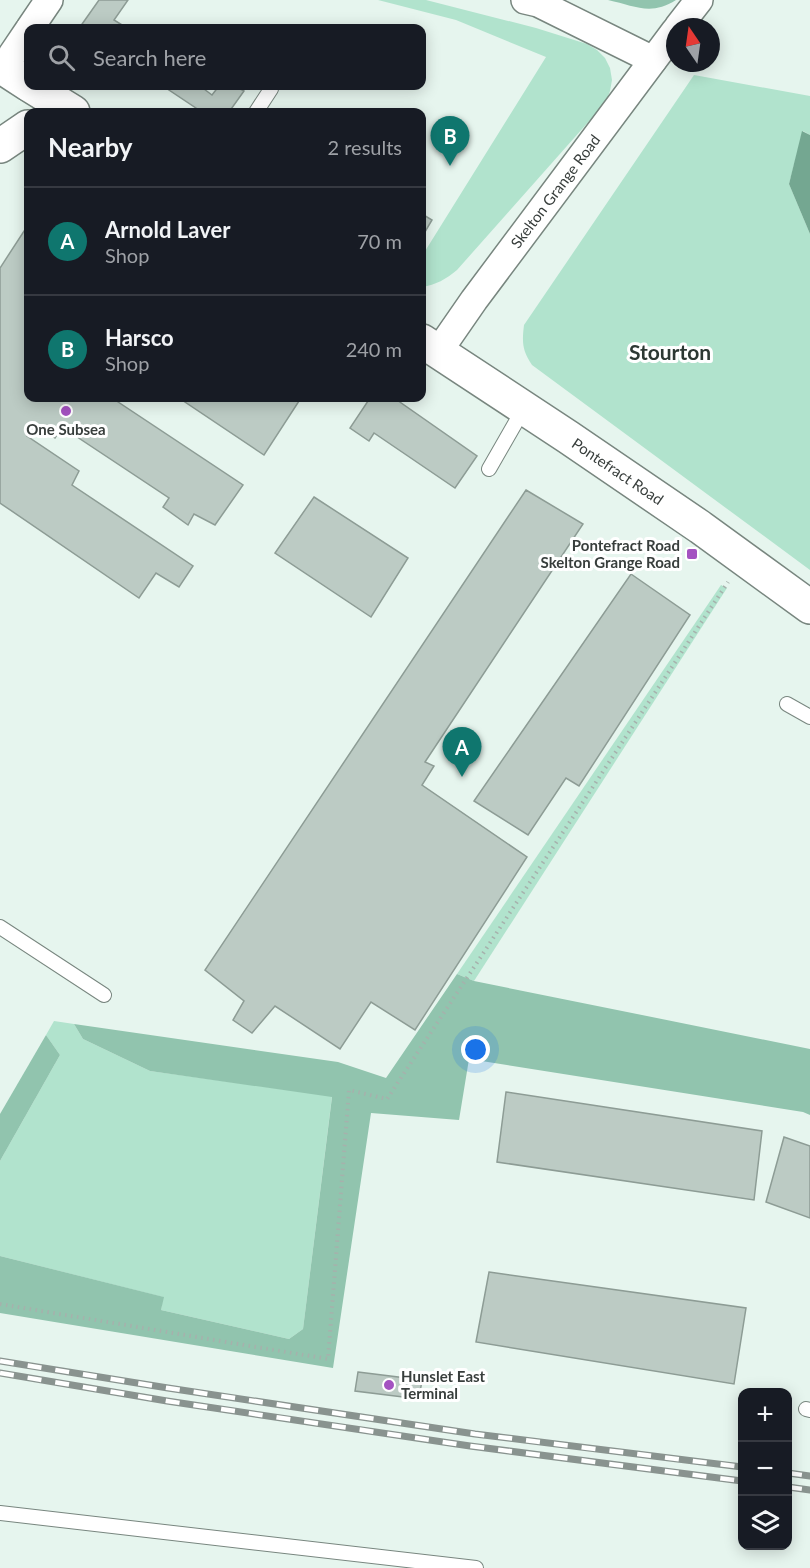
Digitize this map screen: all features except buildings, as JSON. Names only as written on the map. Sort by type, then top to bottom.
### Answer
[{"type":"main road","points":[[0,146],[24,130]]},
{"type":"main road","name":"Pontefract Road","points":[[430,346],[808,602]]},
{"type":"street","points":[[33,24],[49,0]]},
{"type":"street","points":[[525,0],[538,3],[653,60]]},
{"type":"street","points":[[685,18],[699,0]]},
{"type":"street","name":"Skelton Grange Road","points":[[430,346],[474,300],[666,43]]},
{"type":"lane","points":[[259,108],[270,90]]},
{"type":"lane","points":[[489,469],[524,408]]},
{"type":"lane","points":[[788,704],[810,717]]},
{"type":"lane","points":[[0,927],[104,995]]},
{"type":"lane","points":[[0,1513],[476,1568]]},
{"type":"path","points":[[0,1304],[328,1359],[349,1090],[387,1099],[724,587]]},
{"type":"shaded area","points":[[378,0],[426,0],[536,28],[587,44],[605,58],[612,80],[606,102],[457,270],[441,281],[426,286],[426,250],[546,57],[456,20]]},
{"type":"shaded area","points":[[608,0],[676,0],[651,9]]},
{"type":"shaded area","points":[[694,75],[810,96],[810,135],[803,131],[789,184],[810,234],[810,570],[532,365],[526,355],[523,341],[524,325]]},
{"type":"shaded area","points":[[802,131],[810,135],[810,234],[789,184]]},
{"type":"shaded area","points":[[721,585],[727,588],[474,981],[457,974]]},
{"type":"shaded area","points":[[457,974],[474,981],[810,1049],[810,1115],[803,1112],[469,1059],[459,1120],[371,1113],[333,1368],[0,1313],[0,1256],[164,1297],[161,1310],[289,1339],[303,1329],[332,1097],[150,1071],[83,1039],[74,1024],[338,1062],[386,1078]]},
{"type":"shaded area","points":[[54,1021],[74,1024],[83,1039],[150,1071],[332,1096],[303,1329],[289,1339],[161,1310],[163,1297],[0,1256],[0,1161],[60,1055],[46,1035]]},
{"type":"shaded area","points":[[46,1035],[60,1055],[0,1161],[0,1114]]},
{"type":"railway","points":[[0,1361],[475,1434],[738,1467]]},
{"type":"railway","points":[[0,1373],[167,1401],[470,1446],[738,1480]]},
{"type":"railway","points":[[792,1474],[810,1476]]},
{"type":"railway","points":[[792,1488],[810,1490]]},
{"type":"place","name":"Harsco","points":[[450,166]]},
{"type":"place","name":"One Subsea","points":[[66,411]]},
{"type":"place","name":"Pontefract Road Skelton Grange Road","points":[[692,554]]},
{"type":"place","name":"Arnold Laver","points":[[462,777]]},
{"type":"place","name":"Hunslet East Terminal","points":[[389,1385]]},
{"type":"district","name":"Stourton","points":[[670,351]]}]
